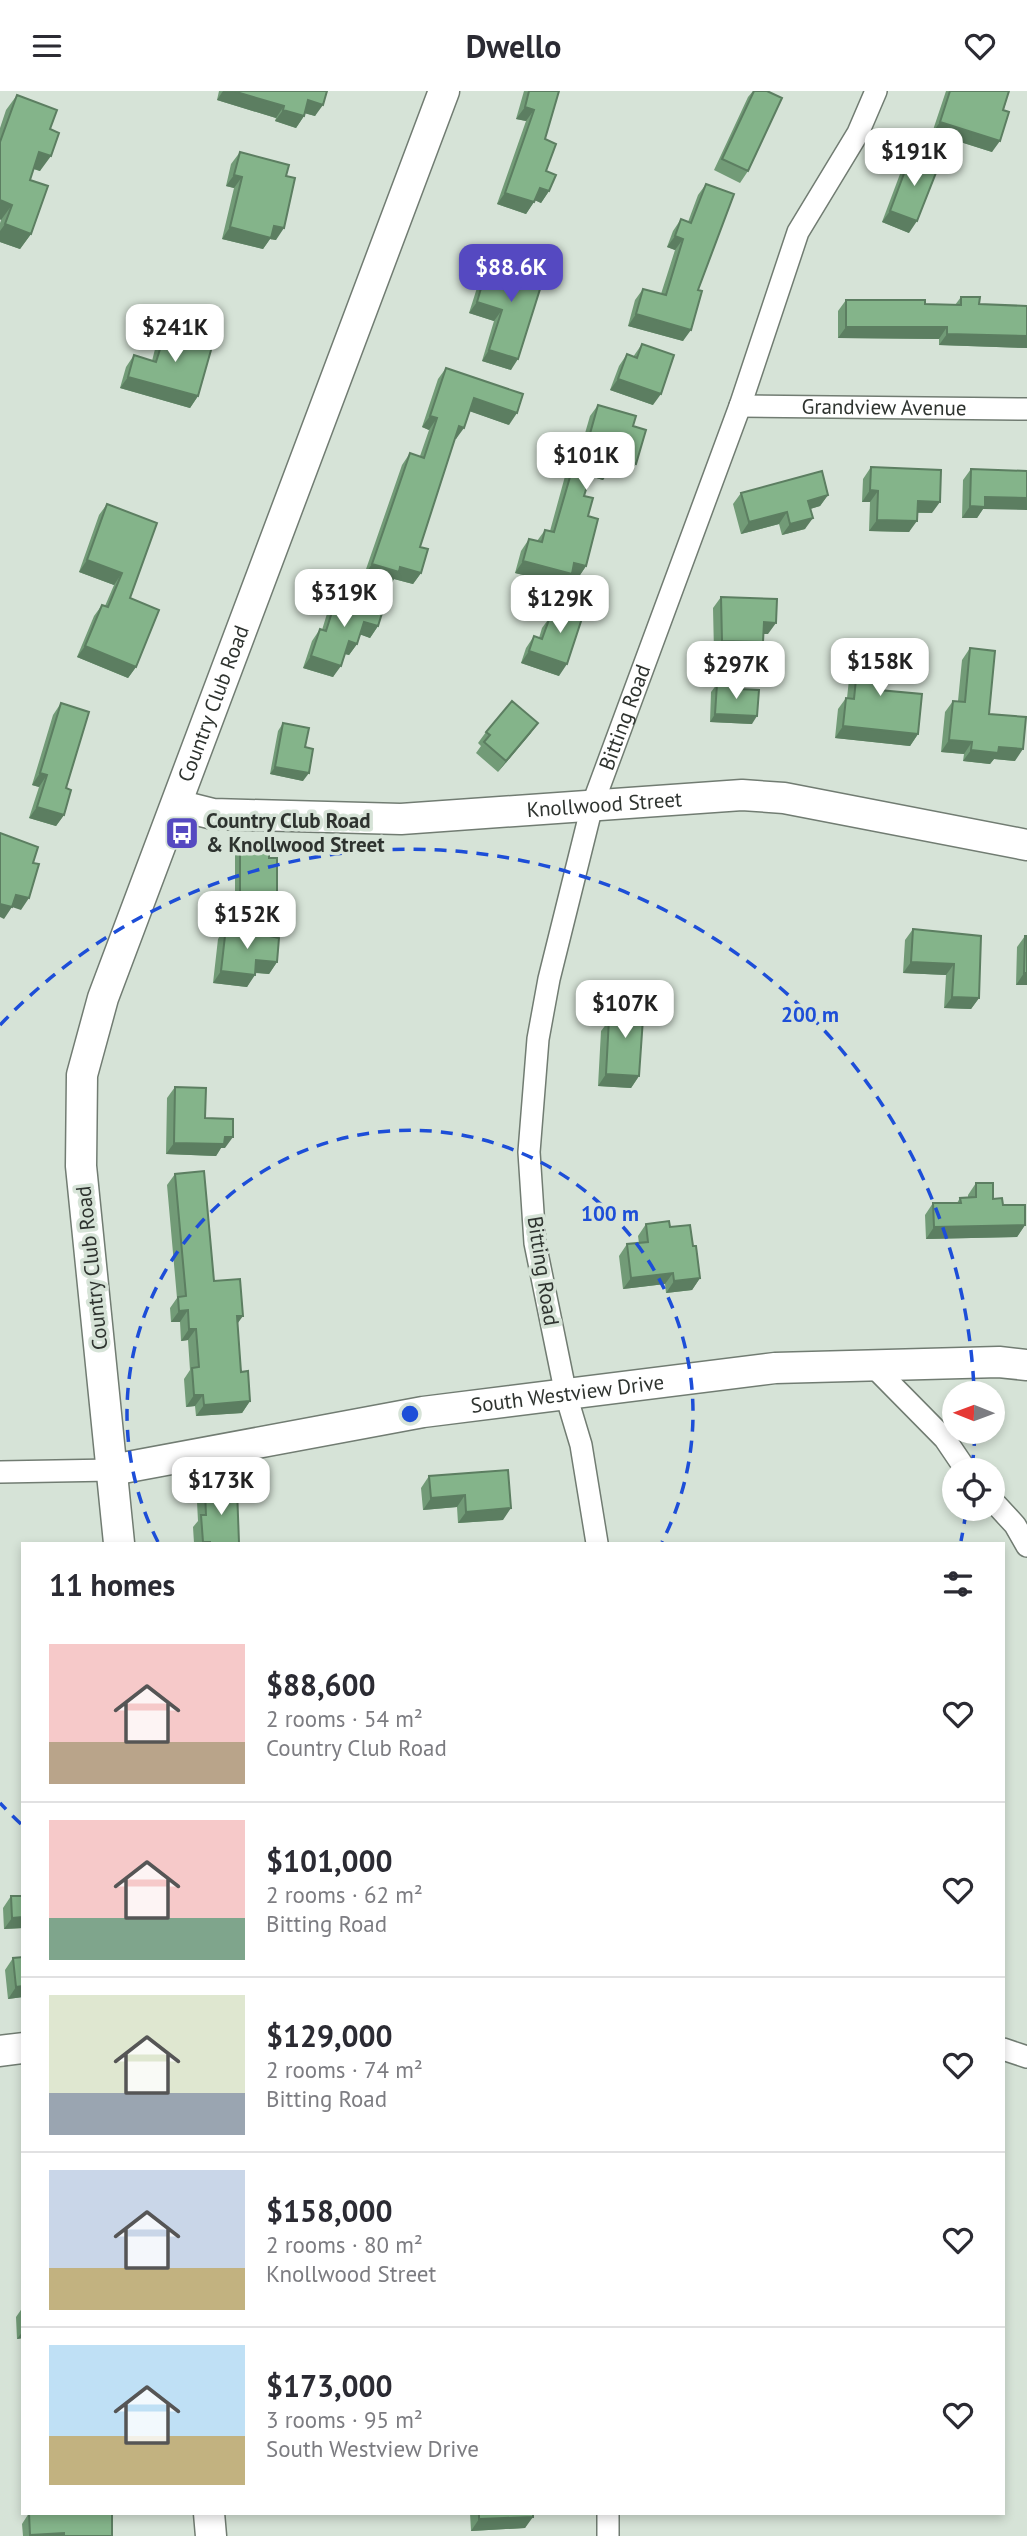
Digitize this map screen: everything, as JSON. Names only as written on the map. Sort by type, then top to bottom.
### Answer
[{"type":"main road","name":"Country Club Road","points":[[119,1542],[81,1166],[82,1075],[103,998],[444,91]]},
{"type":"main road","name":"Knollwood Street","points":[[177,805],[213,814],[401,819],[742,795],[785,798],[1027,845]]},
{"type":"main road","name":"South Westview Drive","points":[[112,1471],[423,1412],[775,1368],[999,1362],[1027,1365]]},
{"type":"main road","points":[[0,2052],[21,2048]]},
{"type":"main road","points":[[209,2515],[211,2536]]},
{"type":"street","name":"Bitting Road","points":[[597,1542],[581,1445],[566,1395],[535,1243],[528,1152],[542,1015],[555,945],[592,806],[740,406],[798,232],[858,133],[876,91]]},
{"type":"street","name":"Grandview Avenue","points":[[740,406],[1027,409]]},
{"type":"street","points":[[874,1367],[945,1440],[958,1458]]},
{"type":"street","points":[[0,1472],[112,1471]]},
{"type":"street","points":[[1005,1514],[1027,1546]]},
{"type":"street","points":[[1005,2050],[1027,2057]]},
{"type":"street","points":[[608,2515],[608,2536]]},
{"type":"building","points":[[233,91],[327,91],[323,105],[308,100],[304,116],[283,110],[284,106]]},
{"type":"building","points":[[529,91],[559,91],[545,139],[556,144],[546,171],[556,175],[549,191],[540,188],[534,202],[505,193],[534,110],[525,107]]},
{"type":"building","points":[[754,91],[767,91],[782,98],[748,171],[722,159]]},
{"type":"building","points":[[950,91],[1009,91],[1003,110],[1009,112],[1000,141],[940,122]]},
{"type":"building","points":[[17,95],[57,110],[50,129],[59,133],[51,156],[39,152],[30,180],[48,186],[31,234],[5,224],[12,205],[0,200],[0,142]]},
{"type":"building","points":[[240,152],[289,165],[286,176],[295,178],[284,228],[274,226],[271,238],[230,227],[242,177],[234,175]]},
{"type":"building","points":[[911,155],[939,165],[917,221],[890,211]]},
{"type":"building","points":[[706,184],[734,194],[698,290],[702,291],[691,330],[636,314],[643,289],[666,295],[683,239],[675,236],[681,219],[691,223]]},
{"type":"building","points":[[489,261],[529,274],[533,265],[546,270],[518,359],[489,350],[502,310],[477,302]]},
{"type":"building","points":[[961,297],[980,297],[979,304],[1027,306],[1027,336],[947,334],[947,327],[846,327],[846,300],[925,300],[925,304],[961,305]]},
{"type":"building","points":[[166,330],[213,343],[198,396],[128,377],[134,355],[156,362]]},
{"type":"building","points":[[642,344],[674,355],[661,394],[618,379],[627,354],[637,358]]},
{"type":"building","points":[[446,368],[523,394],[517,413],[474,398],[464,428],[459,426],[420,547],[428,549],[421,573],[400,567],[399,572],[372,564],[410,453],[424,458],[437,418],[430,416]]},
{"type":"building","points":[[598,405],[636,416],[633,426],[646,430],[636,464],[614,458],[611,469],[594,464],[584,496],[593,498],[588,516],[598,519],[586,566],[574,563],[572,574],[523,561],[529,539],[542,542],[545,530],[554,532],[579,446],[586,448]]},
{"type":"building","points":[[871,467],[941,470],[940,502],[918,501],[917,521],[877,520],[878,491],[870,490]]},
{"type":"building","points":[[971,469],[1027,471],[1027,498],[985,497],[985,507],[970,506]]},
{"type":"building","points":[[822,471],[828,495],[808,501],[813,518],[790,524],[787,512],[749,522],[741,493]]},
{"type":"building","points":[[107,504],[157,523],[130,598],[159,610],[136,667],[85,646],[102,605],[108,607],[122,573],[87,560]]},
{"type":"building","points":[[337,596],[383,610],[378,626],[364,622],[357,644],[349,641],[341,666],[311,656],[320,629],[326,631]]},
{"type":"building","points":[[721,597],[777,599],[776,623],[764,622],[763,642],[722,641]]},
{"type":"building","points":[[565,602],[585,609],[567,664],[529,651],[534,636],[542,639],[550,617],[559,620]]},
{"type":"building","points":[[860,640],[884,643],[879,690],[922,694],[918,734],[843,726],[846,698],[854,699]]},
{"type":"building","points":[[970,648],[995,651],[989,714],[1026,717],[1023,749],[999,747],[998,753],[971,750],[972,742],[949,740],[953,701],[965,702]]},
{"type":"building","points":[[717,684],[739,685],[739,689],[759,690],[757,716],[715,714]]},
{"type":"building","points":[[512,701],[538,723],[506,761],[484,742],[490,735],[486,732]]},
{"type":"building","points":[[61,703],[89,712],[66,788],[71,790],[64,815],[37,807],[47,775],[40,773]]},
{"type":"building","points":[[283,723],[309,728],[305,747],[313,749],[309,773],[275,767]]},
{"type":"building","points":[[0,833],[38,847],[33,863],[39,864],[29,898],[16,895],[12,907],[0,904]]},
{"type":"building","points":[[240,848],[269,848],[269,858],[277,858],[277,894],[240,894]]},
{"type":"building","points":[[226,927],[279,938],[277,962],[256,960],[255,975],[221,971]]},
{"type":"building","points":[[913,929],[981,936],[979,998],[952,997],[954,964],[911,962]]},
{"type":"building","points":[[1027,936],[1027,973],[1024,973]]},
{"type":"building","points":[[618,1002],[644,1004],[639,1076],[606,1074],[609,1019],[617,1020]]},
{"type":"building","points":[[175,1087],[206,1088],[205,1118],[233,1119],[233,1137],[225,1137],[224,1144],[174,1143]]},
{"type":"building","points":[[204,1171],[214,1281],[240,1279],[243,1316],[237,1316],[241,1372],[248,1371],[250,1401],[204,1405],[203,1395],[194,1395],[192,1368],[199,1367],[196,1329],[189,1329],[188,1310],[179,1311],[178,1297],[186,1296],[175,1174]]},
{"type":"building","points":[[976,1183],[993,1183],[993,1199],[1002,1198],[1003,1205],[1025,1205],[1025,1225],[934,1227],[933,1203],[961,1203],[960,1198],[976,1197]]},
{"type":"building","points":[[669,1221],[670,1227],[690,1225],[700,1278],[674,1281],[673,1273],[631,1278],[627,1244],[648,1242],[646,1224]]},
{"type":"building","points":[[508,1470],[511,1508],[466,1512],[465,1495],[431,1498],[429,1476]]},
{"type":"building","points":[[237,1489],[239,1542],[203,1542],[201,1515],[206,1515],[205,1491]]},
{"type":"building","points":[[11,1896],[21,1896],[21,1917],[12,1918]]},
{"type":"building","points":[[21,1957],[21,1986],[16,1987],[13,1958]]},
{"type":"building","points":[[29,2515],[112,2515],[112,2536],[64,2536],[64,2533],[30,2535]]},
{"type":"building","points":[[479,2515],[533,2515],[533,2517],[479,2519]]},
{"type":"place","name":"Country Club Road & Knollwood Street","points":[[182,833]]}]
